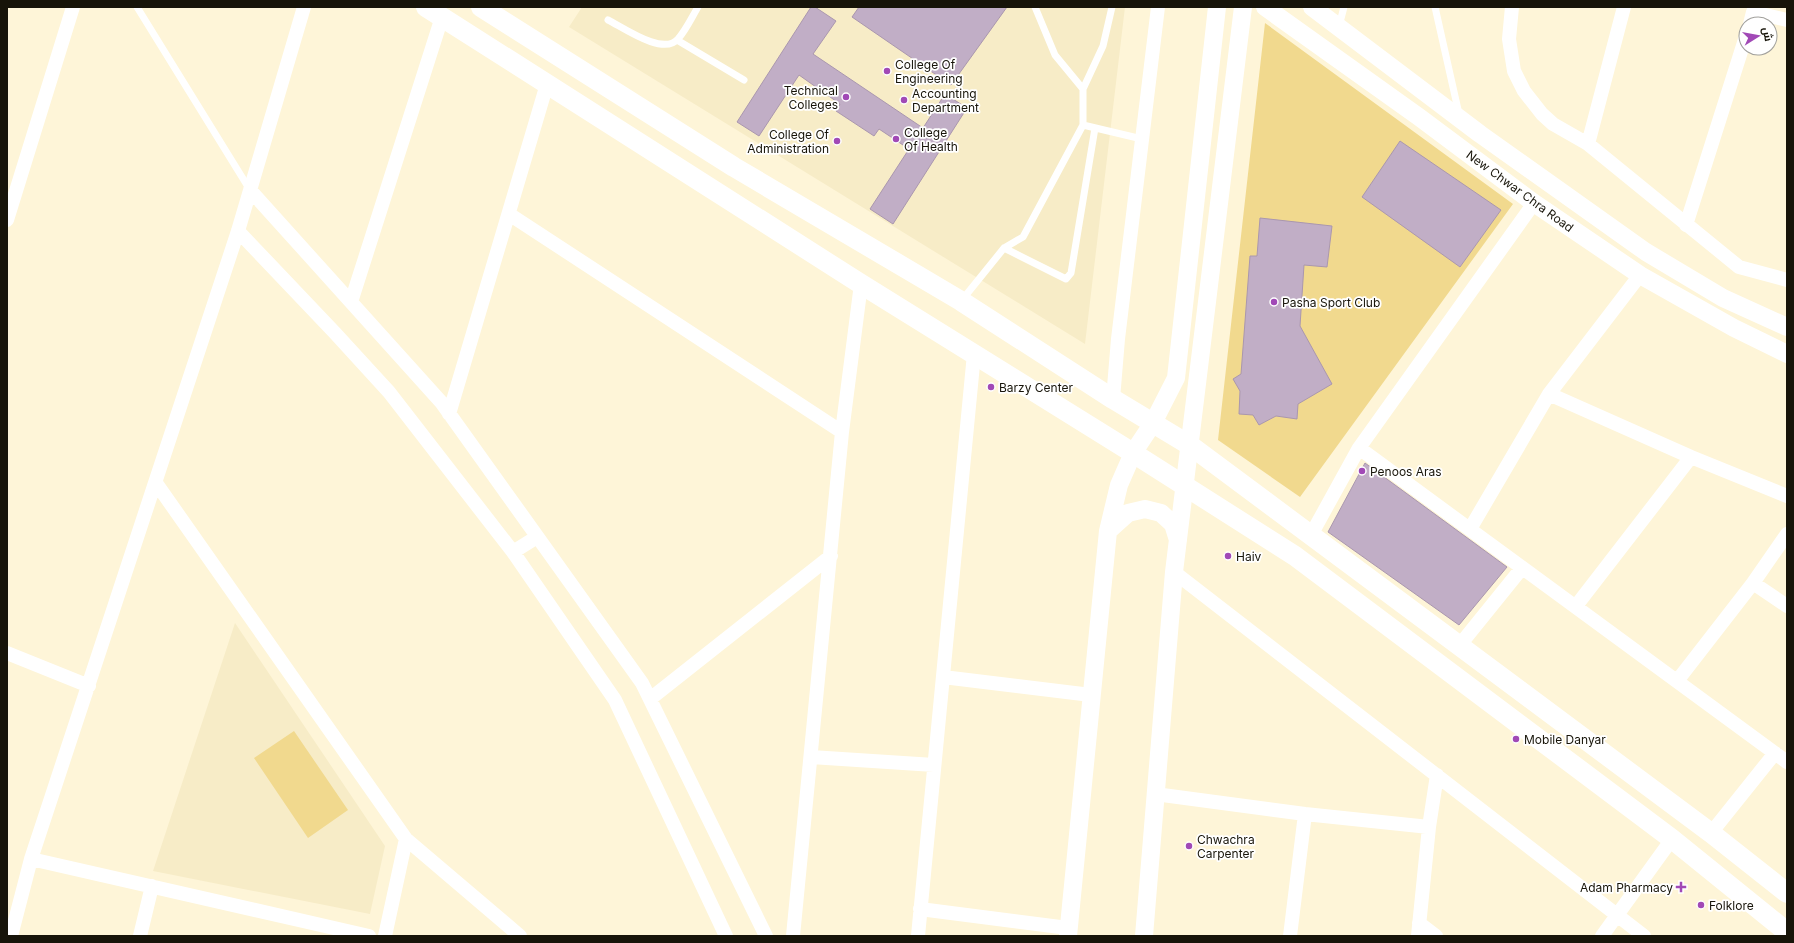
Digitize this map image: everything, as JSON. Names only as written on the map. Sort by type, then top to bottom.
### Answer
[{"type":"main road","points":[[481,7],[734,167],[961,301],[1113,399],[1191,446],[1711,833],[1787,893]]},
{"type":"main road","points":[[434,12],[861,284],[1133,452],[1185,487],[1295,556],[1672,839],[1787,932]]},
{"type":"street","points":[[7,220],[74,7]]},
{"type":"street","points":[[11,936],[31,859],[238,231],[304,7]]},
{"type":"street","points":[[1113,399],[1118,339],[1158,7]]},
{"type":"street","points":[[920,909],[1068,932],[1108,531],[1119,485],[1133,452],[1153,422],[1176,378],[1217,7]]},
{"type":"street","points":[[1144,936],[1174,572],[1191,446],[1244,7]]},
{"type":"street","name":"New Chwar Chra Road","points":[[1265,7],[1419,117],[1534,203],[1640,275],[1734,328],[1787,354]]},
{"type":"street","name":"New Chwar Chra Road","points":[[1312,7],[1460,119],[1592,215],[1646,252],[1723,298],[1787,327]]},
{"type":"street","points":[[1512,7],[1509,39],[1510,55],[1514,71],[1524,91],[1542,114],[1553,124],[1588,144],[1739,267],[1787,280]]},
{"type":"street","points":[[1588,144],[1624,7]]},
{"type":"street","points":[[351,302],[434,12]]},
{"type":"street","points":[[1752,16],[1753,12],[1770,16]]},
{"type":"street","points":[[1686,225],[1740,56]]},
{"type":"street","points":[[449,414],[547,84]]},
{"type":"street","points":[[250,190],[441,402],[642,683],[766,936]]},
{"type":"street","points":[[1311,535],[1359,448],[1534,203]]},
{"type":"street","points":[[509,214],[842,432]]},
{"type":"street","points":[[238,231],[336,333],[390,392],[513,552],[615,700],[726,936]]},
{"type":"street","points":[[1470,530],[1549,394],[1640,275]]},
{"type":"street","points":[[793,936],[842,432],[861,284]]},
{"type":"street","points":[[918,936],[974,354]]},
{"type":"street","points":[[1549,394],[1691,457],[1787,496]]},
{"type":"street","points":[[1359,448],[1787,762]]},
{"type":"street","points":[[1576,606],[1691,457]]},
{"type":"street","points":[[156,483],[406,839],[501,929],[520,936]]},
{"type":"street","points":[[1108,531],[1128,513],[1145,509],[1161,513],[1173,524],[1178,540]]},
{"type":"street","points":[[1677,681],[1753,583],[1787,534]]},
{"type":"street","points":[[513,552],[537,537]]},
{"type":"street","points":[[650,699],[831,556]]},
{"type":"street","points":[[1459,646],[1522,568]]},
{"type":"street","points":[[1174,572],[1644,936]]},
{"type":"street","points":[[1753,583],[1787,606]]},
{"type":"street","points":[[7,653],[89,686]]},
{"type":"street","points":[[943,677],[1091,695]]},
{"type":"street","points":[[1711,833],[1775,753]]},
{"type":"street","points":[[811,757],[934,765]]},
{"type":"street","points":[[1436,936],[1418,930],[1428,827],[1437,775]]},
{"type":"street","points":[[1155,794],[1305,814],[1428,827]]},
{"type":"street","points":[[1290,936],[1305,814]]},
{"type":"street","points":[[385,936],[406,839]]},
{"type":"street","points":[[1602,936],[1618,916],[1672,839]]},
{"type":"street","points":[[31,859],[369,936]]},
{"type":"street","points":[[140,936],[152,886]]},
{"type":"lane","points":[[137,7],[250,190]]},
{"type":"lane","points":[[608,20],[654,43],[667,45],[677,40],[698,7]]},
{"type":"lane","points":[[1035,7],[1055,55],[1083,89]]},
{"type":"lane","points":[[961,301],[1004,248],[1023,237],[1083,125],[1083,89],[1103,46],[1112,7]]},
{"type":"lane","points":[[1339,26],[1344,7]]},
{"type":"lane","points":[[1435,7],[1460,119]]},
{"type":"lane","points":[[677,40],[744,80]]},
{"type":"lane","points":[[1083,125],[1142,139]]},
{"type":"lane","points":[[1004,248],[1066,279],[1071,272],[1095,128]]},
{"type":"shaded area","points":[[582,7],[1125,7],[1085,344],[569,27]]},
{"type":"shaded area","points":[[1265,23],[1513,204],[1300,497],[1218,440]]},
{"type":"shaded area","points":[[235,623],[385,846],[370,914],[153,871]]},
{"type":"shaded area","points":[[294,731],[348,810],[308,838],[254,758]]},
{"type":"building","points":[[811,7],[815,7],[836,21],[813,54],[923,128],[945,94],[967,108],[893,224],[870,209],[909,149],[879,129],[874,136],[836,111],[840,104],[799,75],[759,136],[737,122]]},
{"type":"building","points":[[859,7],[1007,7],[951,85],[852,17]]},
{"type":"building","points":[[1400,141],[1501,210],[1460,267],[1362,197]]},
{"type":"building","name":"Pasha Sport Club","points":[[1260,218],[1332,226],[1327,267],[1304,265],[1300,326],[1332,384],[1298,404],[1297,419],[1276,416],[1259,425],[1253,415],[1239,414],[1240,391],[1233,379],[1241,374],[1250,256],[1257,256]]},
{"type":"building","points":[[1365,463],[1507,567],[1459,625],[1328,532]]},
{"type":"place","name":"College Of Engineering","points":[[887,71]]},
{"type":"place","name":"Technical Colleges","points":[[846,97]]},
{"type":"place","name":"Accounting Department","points":[[904,100]]},
{"type":"place","name":"College Of Health","points":[[896,139]]},
{"type":"place","name":"College Of Administration","points":[[837,141]]},
{"type":"place","name":"Pasha Sport Club","points":[[1274,302]]},
{"type":"place","name":"Barzy Center","points":[[991,387]]},
{"type":"place","name":"Penoos Aras","points":[[1362,471]]},
{"type":"place","name":"Haiv","points":[[1228,556]]},
{"type":"place","name":"Mobile Danyar","points":[[1516,739]]},
{"type":"place","name":"Chwachra Carpenter","points":[[1189,846]]},
{"type":"place","name":"Adam Pharmacy","points":[[1681,887]]},
{"type":"place","name":"Folklore","points":[[1701,905]]}]
